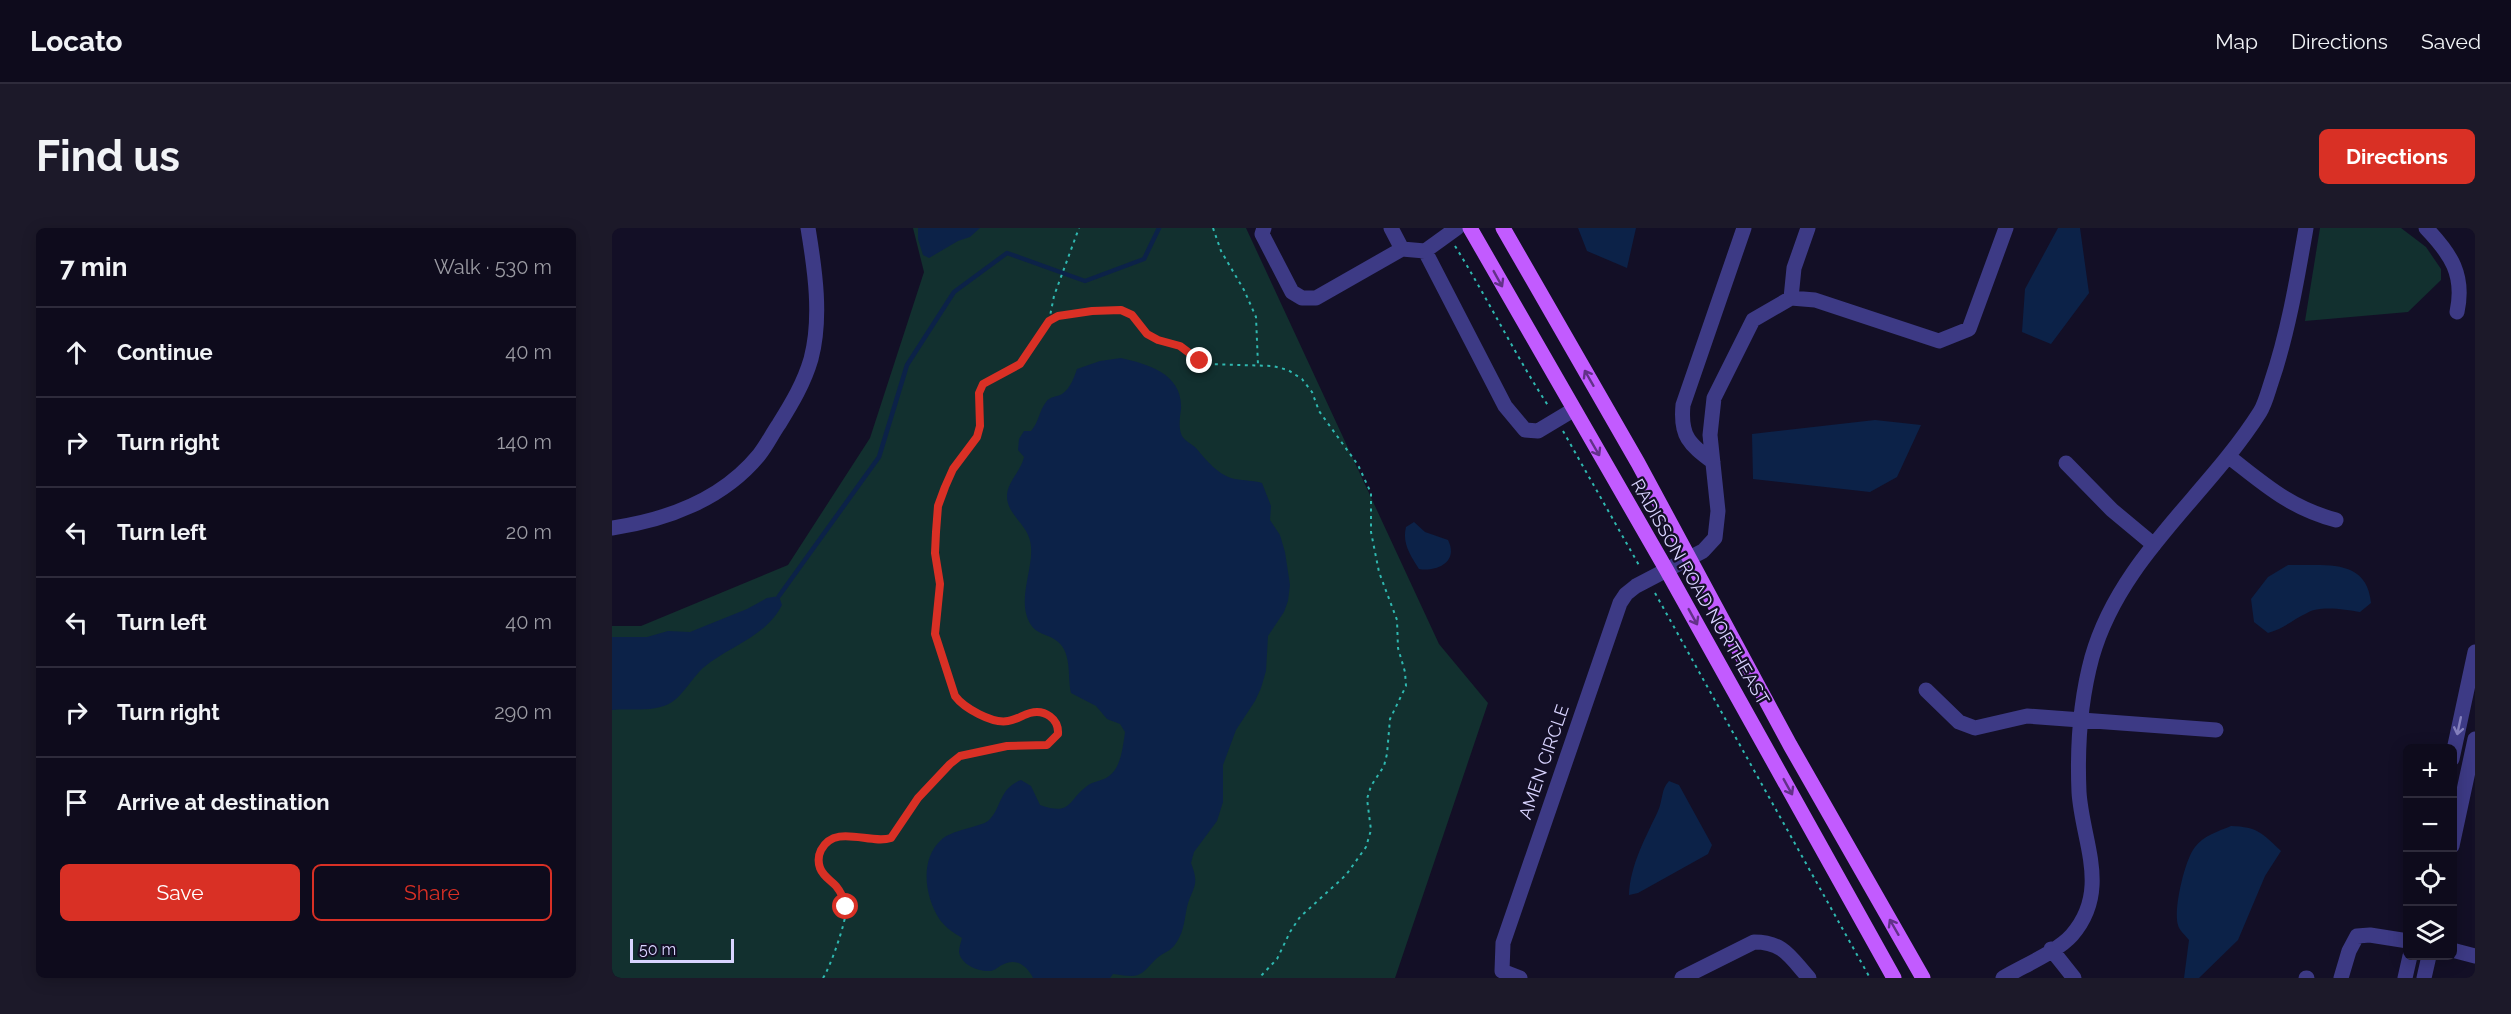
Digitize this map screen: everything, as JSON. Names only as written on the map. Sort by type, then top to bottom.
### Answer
[{"type":"main road","name":"RADISSON ROAD NORTHEAST","points":[[1470,228],[1666,569],[1894,978]]},
{"type":"main road","name":"RADISSON ROAD NORTHEAST","points":[[1503,228],[1638,463],[1790,745],[1923,978]]},
{"type":"street","points":[[612,528],[638,524],[688,509],[729,483],[759,455],[798,394],[811,357],[816,314],[814,265],[808,228]]},
{"type":"street","points":[[1264,228],[1262,234],[1292,292],[1302,298],[1316,298],[1402,249],[1425,251],[1457,228]]},
{"type":"street","points":[[1391,228],[1402,249]]},
{"type":"street","points":[[1713,462],[1692,447],[1681,420],[1683,405],[1744,228]]},
{"type":"street","points":[[1791,297],[1794,268],[1808,228]]},
{"type":"street","points":[[1666,569],[1710,545],[1718,528],[1710,435],[1714,398],[1753,320],[1791,297],[1815,300],[1939,341],[1969,329],[2006,228]]},
{"type":"street","points":[[2003,978],[2071,936],[2081,921],[2094,885],[2092,860],[2079,795],[2079,720],[2092,655],[2104,625],[2134,570],[2228,456],[2262,410],[2276,370],[2295,290],[2306,228]]},
{"type":"street","points":[[2426,228],[2452,260],[2458,272],[2460,296],[2457,312]]},
{"type":"street","points":[[1425,251],[1505,406],[1525,430],[1538,431],[1573,410]]},
{"type":"street","points":[[2228,456],[2285,501],[2336,520]]},
{"type":"street","points":[[2066,463],[2112,510],[2154,544]]},
{"type":"street","name":"AMEN CIRCLE","points":[[1520,978],[1502,971],[1503,943],[1614,617],[1626,594],[1666,569]]},
{"type":"street","points":[[2455,744],[2475,652]]},
{"type":"street","points":[[1926,690],[1959,722],[1975,728],[2027,716],[2216,730]]},
{"type":"street","points":[[2457,823],[2475,739]]},
{"type":"street","points":[[2341,978],[2349,951],[2357,936],[2370,935],[2403,940]]},
{"type":"street","points":[[1682,978],[1754,942],[1767,942],[1781,946],[1809,978]]},
{"type":"street","points":[[2051,949],[2074,978]]},
{"type":"street","points":[[2457,951],[2475,956]]},
{"type":"street","points":[[2405,978],[2409,960]]},
{"type":"street","points":[[2424,978],[2428,960]]},
{"type":"path","points":[[823,978],[832,962],[846,907],[842,894],[821,870],[818,861],[824,845],[833,838],[844,836],[874,840],[891,838],[918,798],[960,756],[1007,746],[1047,745],[1058,734],[1059,726],[1055,720],[1039,712],[1006,722],[983,715],[960,702],[955,696],[935,634],[940,584],[935,553],[938,506],[957,462],[977,437],[980,426],[979,393],[983,384],[1020,364],[1049,321],[1054,296],[1079,228]]},
{"type":"path","points":[[1213,228],[1221,251],[1244,290],[1256,318],[1258,365]]},
{"type":"path","points":[[1454,244],[1489,301],[1526,372],[1550,409]]},
{"type":"path","points":[[1049,321],[1058,316],[1121,310],[1132,315],[1147,334],[1158,340],[1180,346],[1200,361],[1221,365],[1258,365],[1288,370],[1302,379],[1312,392],[1319,411],[1345,445],[1371,493],[1371,532],[1375,557],[1397,620],[1398,648],[1405,672],[1406,686],[1390,719],[1384,766],[1371,786],[1367,799],[1371,830],[1366,847],[1346,875],[1300,918],[1290,932],[1277,959],[1259,978]]},
{"type":"path","points":[[1562,429],[1638,562]]},
{"type":"path","points":[[1657,595],[1870,978]]},
{"type":"green space","points":[[913,228],[1246,228],[1439,644],[1488,703],[1395,978],[612,978],[612,626],[641,626],[788,565],[870,438],[924,272]]},
{"type":"green space","points":[[2320,228],[2401,228],[2426,247],[2441,269],[2441,280],[2408,312],[2305,321]]},
{"type":"water","points":[[918,228],[980,228],[970,237],[958,241],[929,258],[923,255],[918,239]]},
{"type":"water","points":[[1578,228],[1636,228],[1627,268],[1587,251]]},
{"type":"water","points":[[2058,228],[2080,228],[2089,293],[2051,344],[2022,332],[2025,289]]},
{"type":"water","points":[[1121,358],[1152,368],[1170,379],[1180,397],[1182,436],[1213,467],[1235,479],[1262,483],[1271,506],[1270,520],[1280,535],[1285,552],[1290,585],[1288,601],[1284,612],[1268,636],[1266,671],[1261,688],[1236,730],[1223,765],[1223,802],[1217,821],[1194,852],[1191,863],[1195,886],[1187,907],[1182,932],[1174,946],[1142,973],[1134,976],[1113,974],[1110,978],[1033,978],[1028,970],[1016,962],[1007,963],[992,971],[981,970],[971,967],[960,957],[962,938],[942,923],[931,901],[927,868],[934,848],[941,840],[958,831],[988,821],[1008,789],[1021,780],[1031,786],[1040,805],[1064,808],[1087,786],[1107,778],[1113,772],[1122,750],[1125,732],[1120,724],[1107,719],[1096,706],[1071,693],[1067,656],[1064,650],[1054,639],[1039,632],[1031,625],[1025,606],[1031,556],[1030,539],[1010,509],[1007,495],[1024,457],[1018,450],[1019,439],[1024,431],[1031,431],[1034,428],[1046,402],[1068,389],[1077,369],[1100,361]]},
{"type":"water","points":[[1875,420],[1921,425],[1897,477],[1870,492],[1753,479],[1752,434]]},
{"type":"water","points":[[1414,522],[1425,532],[1448,540],[1451,554],[1444,564],[1433,569],[1419,569],[1410,554],[1405,538],[1406,527]]},
{"type":"water","points":[[2288,565],[2329,565],[2352,571],[2368,588],[2371,603],[2360,612],[2319,609],[2268,633],[2254,622],[2251,599],[2268,577]]},
{"type":"water","points":[[779,596],[782,605],[767,625],[703,668],[672,702],[651,709],[612,710],[612,637],[647,637],[668,631],[690,632],[747,609],[767,598]]},
{"type":"water","points":[[1669,781],[1679,785],[1712,845],[1708,854],[1638,893],[1629,895],[1635,862]]},
{"type":"water","points":[[2231,826],[2259,832],[2281,851],[2265,876],[2238,940],[2199,978],[2184,978],[2189,940],[2179,927],[2177,908],[2184,873],[2191,853],[2198,843]]},
{"type":"waterway","points":[[779,596],[879,457],[907,365],[954,292],[1007,253],[1085,281],[1144,259],[1159,228]]},
{"type":"route","points":[[846,907],[842,894],[821,870],[818,861],[819,853],[824,845],[833,838],[844,836],[874,840],[891,838],[918,798],[960,756],[1007,746],[1047,745],[1058,734],[1059,726],[1055,720],[1039,712],[1006,722],[983,715],[960,702],[955,696],[935,634],[940,584],[935,553],[938,506],[953,469],[977,437],[981,414],[979,393],[983,384],[1020,364],[1030,353],[1049,321],[1058,316],[1107,309],[1121,310],[1132,315],[1147,334],[1158,340],[1180,346],[1200,361]]}]
